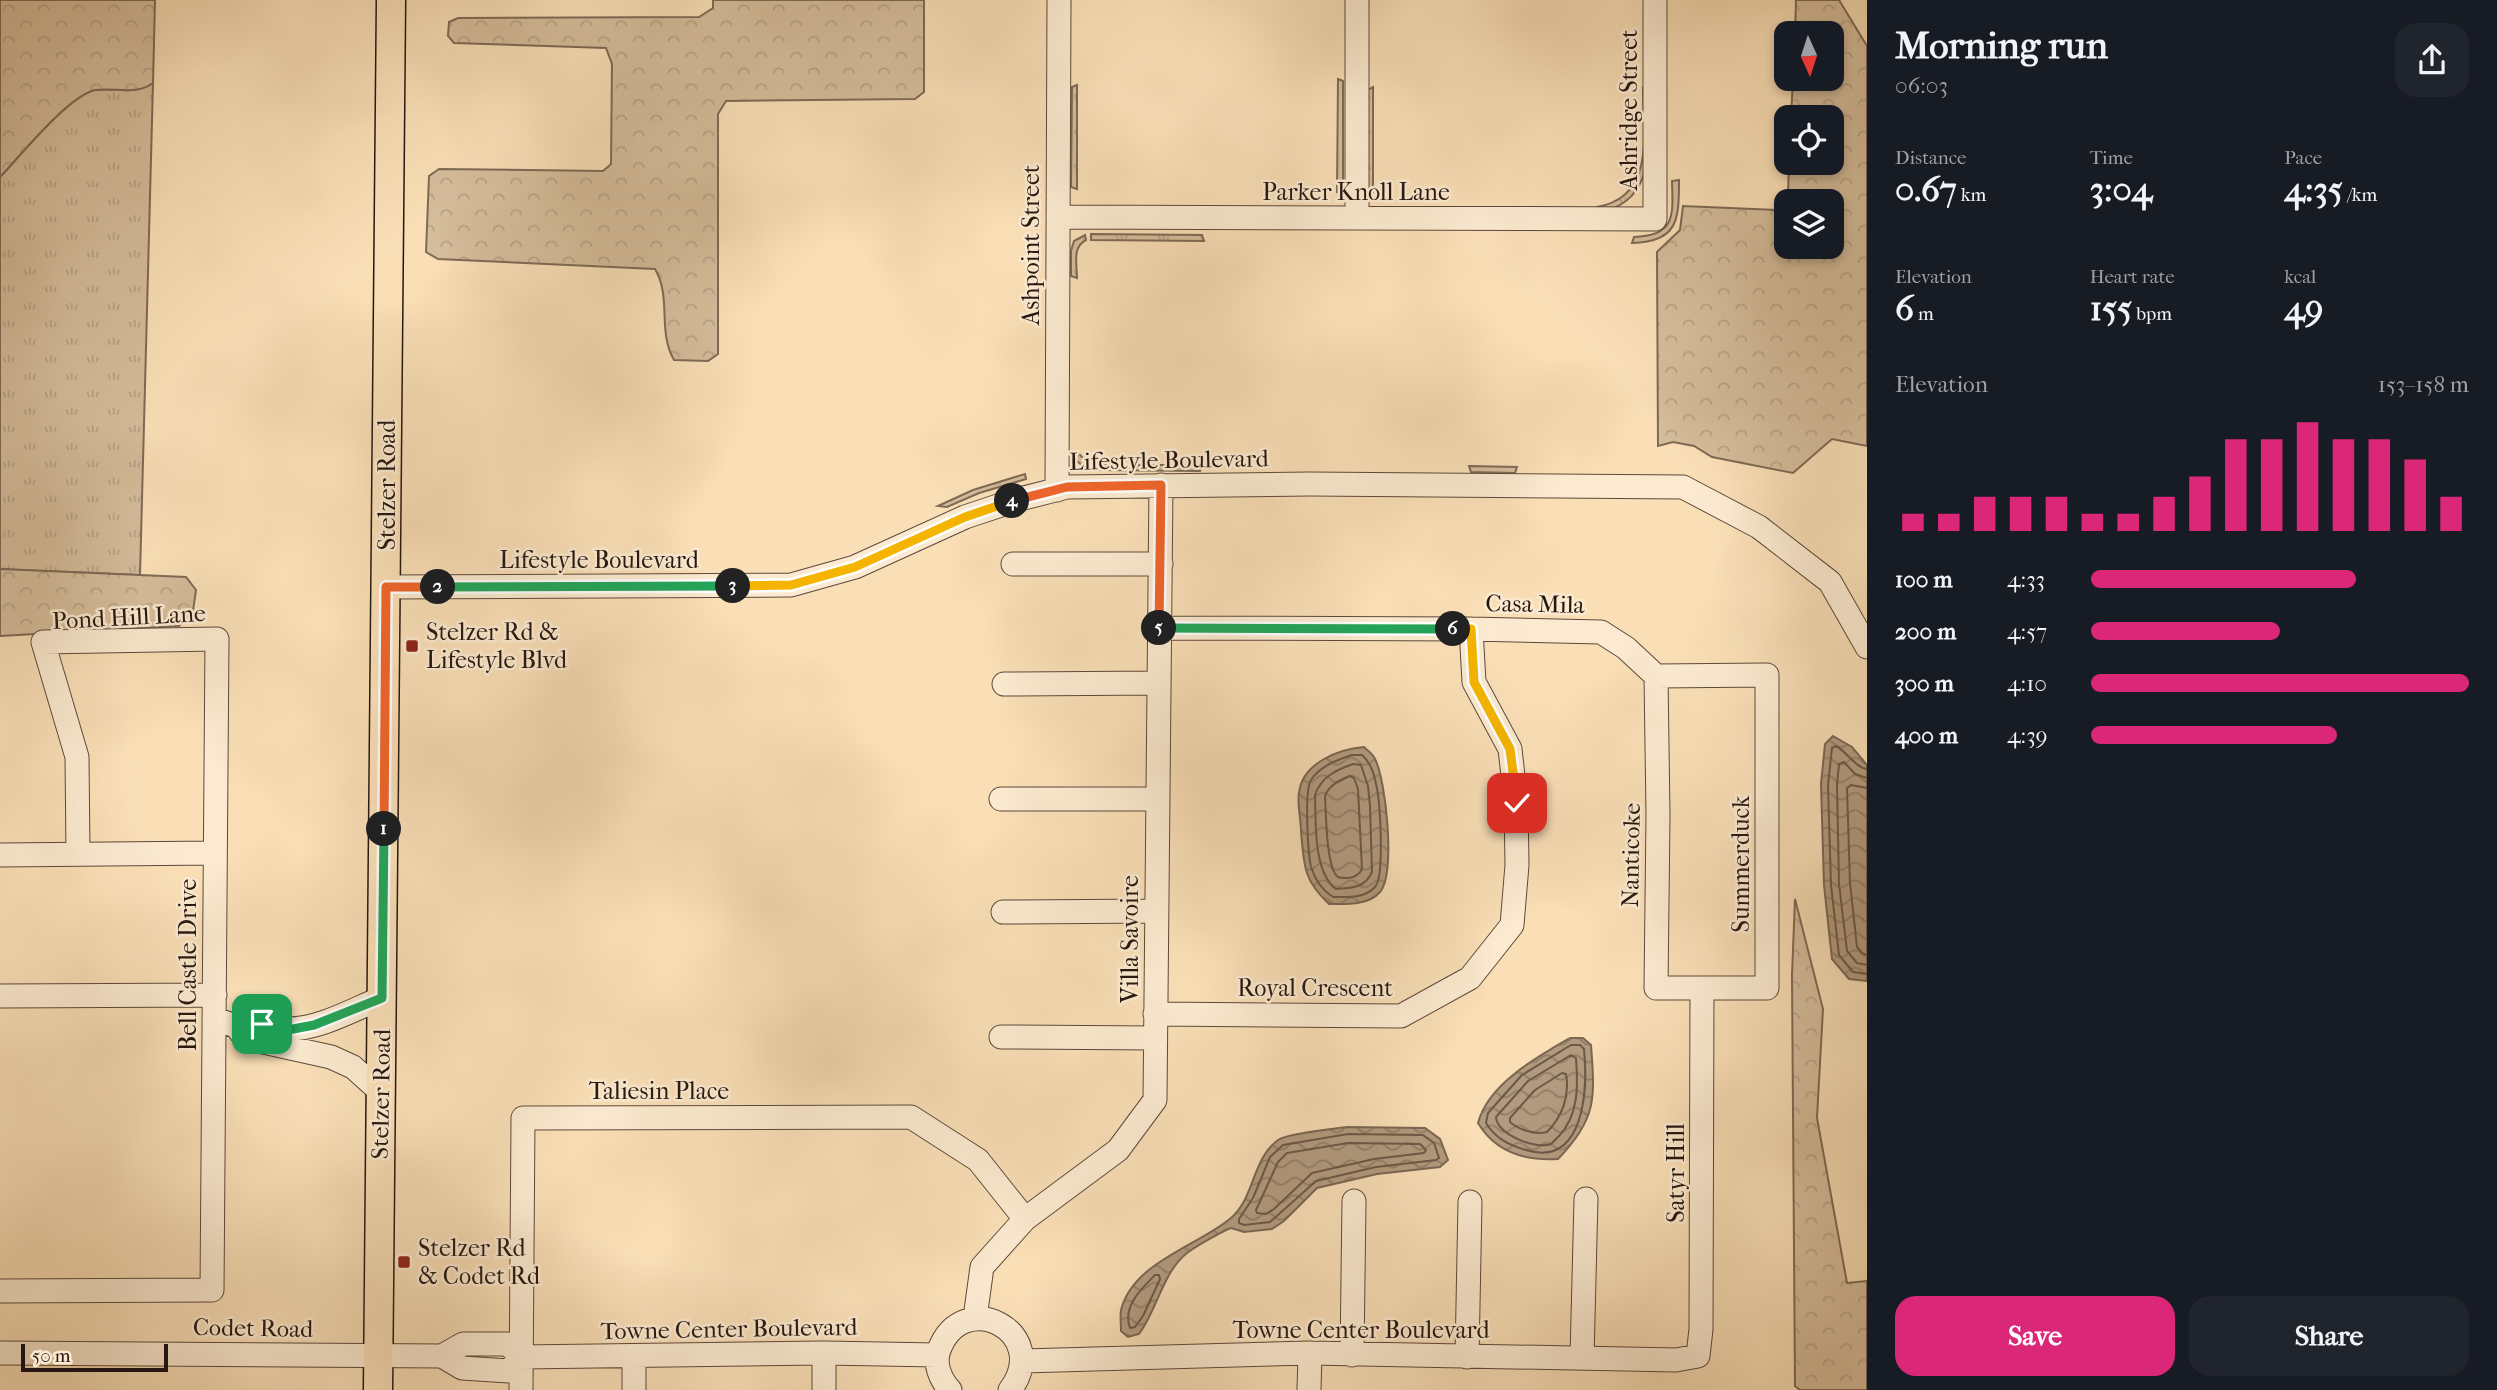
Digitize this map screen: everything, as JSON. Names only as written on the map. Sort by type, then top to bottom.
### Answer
[{"type":"main road","name":"Stelzer Road","points":[[378,1390],[391,0]]},
{"type":"street","name":"Ashpoint Street","points":[[1057,490],[1059,0]]},
{"type":"street","points":[[1357,0],[1357,218]]},
{"type":"street","name":"Ashridge Street","points":[[1655,0],[1655,219]]},
{"type":"street","name":"Parker Knoll Lane","points":[[1058,217],[1655,219]]},
{"type":"street","name":"Villa Savoire","points":[[975,1318],[982,1267],[1026,1219],[1118,1150],[1155,1100],[1161,485]]},
{"type":"street","name":"Lifestyle Boulevard","points":[[386,587],[791,585],[855,567],[965,517],[1067,487],[1683,487],[1759,527],[1830,582],[1867,647]]},
{"type":"street","points":[[1013,564],[1161,564]]},
{"type":"street","name":"Casa Mila","points":[[1159,628],[1601,632],[1626,648],[1656,676]]},
{"type":"street","name":"Royal Crescent","points":[[1155,1014],[1401,1016],[1470,978],[1512,925],[1517,865],[1517,803],[1510,749],[1474,682],[1471,629]]},
{"type":"street","name":"Bell Castle Drive","points":[[0,1291],[212,1290],[225,1023],[215,995],[217,639]]},
{"type":"street","name":"Pond Hill Lane","points":[[78,854],[77,757],[43,642],[217,639]]},
{"type":"street","name":"Summerduck","points":[[1656,676],[1767,675],[1767,988],[1702,989]]},
{"type":"street","name":"Nanticoke","points":[[1656,676],[1656,988],[1702,989]]},
{"type":"street","points":[[1004,684],[1157,683]]},
{"type":"street","points":[[1001,799],[1157,799]]},
{"type":"street","points":[[0,855],[215,853]]},
{"type":"street","points":[[1003,912],[1156,911]]},
{"type":"street","name":"Satyr Hill","points":[[1698,1356],[1701,1329],[1702,989]]},
{"type":"street","points":[[0,996],[215,995]]},
{"type":"street","points":[[225,1023],[247,1017],[262,1024],[288,1030],[314,1025],[382,998]]},
{"type":"street","points":[[225,1023],[245,1038],[331,1056],[352,1066],[382,1093]]},
{"type":"street","points":[[1001,1037],[1155,1038]]},
{"type":"street","name":"Taliesin Place","points":[[521,1390],[523,1118],[911,1116],[978,1160],[1026,1219]]},
{"type":"street","points":[[1582,1358],[1586,1199]]},
{"type":"street","points":[[1352,1355],[1354,1201]]},
{"type":"street","points":[[1467,1357],[1470,1202]]},
{"type":"street","points":[[946,1388],[938,1370],[937,1356],[944,1338],[957,1324],[975,1318],[999,1322],[1016,1338],[1023,1360],[1020,1376],[1010,1390]]},
{"type":"street","name":"Towne Center Boulevard","points":[[379,1355],[442,1356],[463,1344],[508,1344],[521,1357],[824,1353],[937,1356]]},
{"type":"street","name":"Codet Road","points":[[0,1353],[379,1355]]},
{"type":"street","points":[[824,1353],[824,1390]]},
{"type":"street","points":[[1309,1390],[1310,1353]]},
{"type":"street","name":"Towne Center Boulevard","points":[[1023,1360],[1310,1353],[1676,1360],[1698,1356]]},
{"type":"street","points":[[634,1356],[634,1390]]},
{"type":"green space","points":[[0,0],[155,0],[153,83],[139,89],[103,89],[84,95],[59,114],[0,177]]},
{"type":"green space","points":[[713,0],[924,0],[924,92],[915,99],[726,101],[718,114],[718,354],[708,361],[674,360],[666,337],[663,291],[655,269],[438,259],[426,252],[429,176],[439,169],[603,171],[611,164],[612,64],[606,48],[454,43],[448,36],[449,22],[458,18],[699,17],[713,8]]},
{"type":"green space","points":[[1796,0],[1839,0],[1867,46],[1867,446],[1832,439],[1793,473],[1712,457],[1694,446],[1673,442],[1658,446],[1657,252],[1680,230],[1683,206],[1774,210],[1774,259],[1844,259],[1844,189],[1788,189],[1789,175],[1844,175],[1844,105],[1792,105],[1792,91],[1844,91],[1844,21],[1795,21]]},
{"type":"green space","points":[[1338,79],[1343,81],[1343,191],[1337,192]]},
{"type":"green space","points":[[153,83],[140,575],[0,569],[0,177],[59,114],[84,95],[103,89],[139,89]]},
{"type":"green space","points":[[1077,85],[1077,189],[1071,187],[1072,87]]},
{"type":"green space","points":[[1373,87],[1373,192],[1368,191],[1368,90]]},
{"type":"green space","points":[[1643,88],[1649,91],[1649,128],[1646,165],[1641,181],[1632,195],[1619,206],[1599,212],[1597,207],[1616,201],[1629,191],[1637,177],[1644,143]]},
{"type":"green space","points":[[1679,180],[1678,207],[1673,226],[1659,238],[1632,243],[1634,237],[1648,236],[1665,228],[1671,213],[1672,181]]},
{"type":"green space","points":[[1091,234],[1202,235],[1204,241],[1091,240]]},
{"type":"green space","points":[[1085,235],[1086,240],[1077,251],[1077,278],[1071,276],[1071,251],[1074,241]]},
{"type":"green space","points":[[1078,453],[1094,465],[1203,465],[1200,471],[1092,470],[1083,467],[1075,459],[1073,456]]},
{"type":"green space","points":[[1469,466],[1517,467],[1515,473],[1471,472]]},
{"type":"green space","points":[[1025,474],[1026,479],[979,493],[947,507],[938,506],[973,490]]},
{"type":"green space","points":[[0,569],[186,577],[196,590],[193,611],[179,626],[0,636]]},
{"type":"green space","points":[[1795,899],[1823,1009],[1817,1118],[1847,1283],[1867,1281],[1867,1390],[1800,1390],[1795,1386],[1792,975]]},
{"type":"water","points":[[1833,736],[1852,747],[1867,765],[1867,981],[1849,979],[1832,959],[1824,885],[1821,784],[1825,744]]},
{"type":"water","points":[[1364,747],[1375,759],[1383,786],[1388,827],[1388,867],[1385,882],[1380,892],[1369,900],[1329,904],[1314,887],[1306,871],[1299,793],[1307,773],[1323,759]]},
{"type":"water","points":[[1570,1038],[1583,1038],[1591,1045],[1593,1080],[1591,1107],[1587,1119],[1571,1145],[1558,1159],[1546,1159],[1512,1153],[1493,1142],[1478,1123],[1492,1096],[1515,1073]]},
{"type":"water","points":[[1347,1127],[1425,1128],[1440,1139],[1448,1160],[1440,1167],[1377,1174],[1317,1188],[1284,1221],[1272,1229],[1244,1232],[1231,1228],[1226,1230],[1196,1247],[1179,1261],[1139,1334],[1128,1337],[1121,1331],[1121,1310],[1128,1293],[1139,1279],[1168,1256],[1231,1218],[1245,1200],[1263,1157],[1278,1140],[1300,1133]]},
{"type":"place","name":"Stelzer Rd & Lifestyle Blvd","points":[[412,646]]},
{"type":"place","name":"Stelzer Rd & Codet Rd","points":[[404,1262]]},
{"type":"route","points":[[262,1024],[288,1030],[314,1025],[382,998],[386,587],[791,585],[855,567],[965,517],[1016,500],[1067,487],[1161,485],[1159,628],[1471,629],[1474,682],[1510,749],[1517,803]]}]
